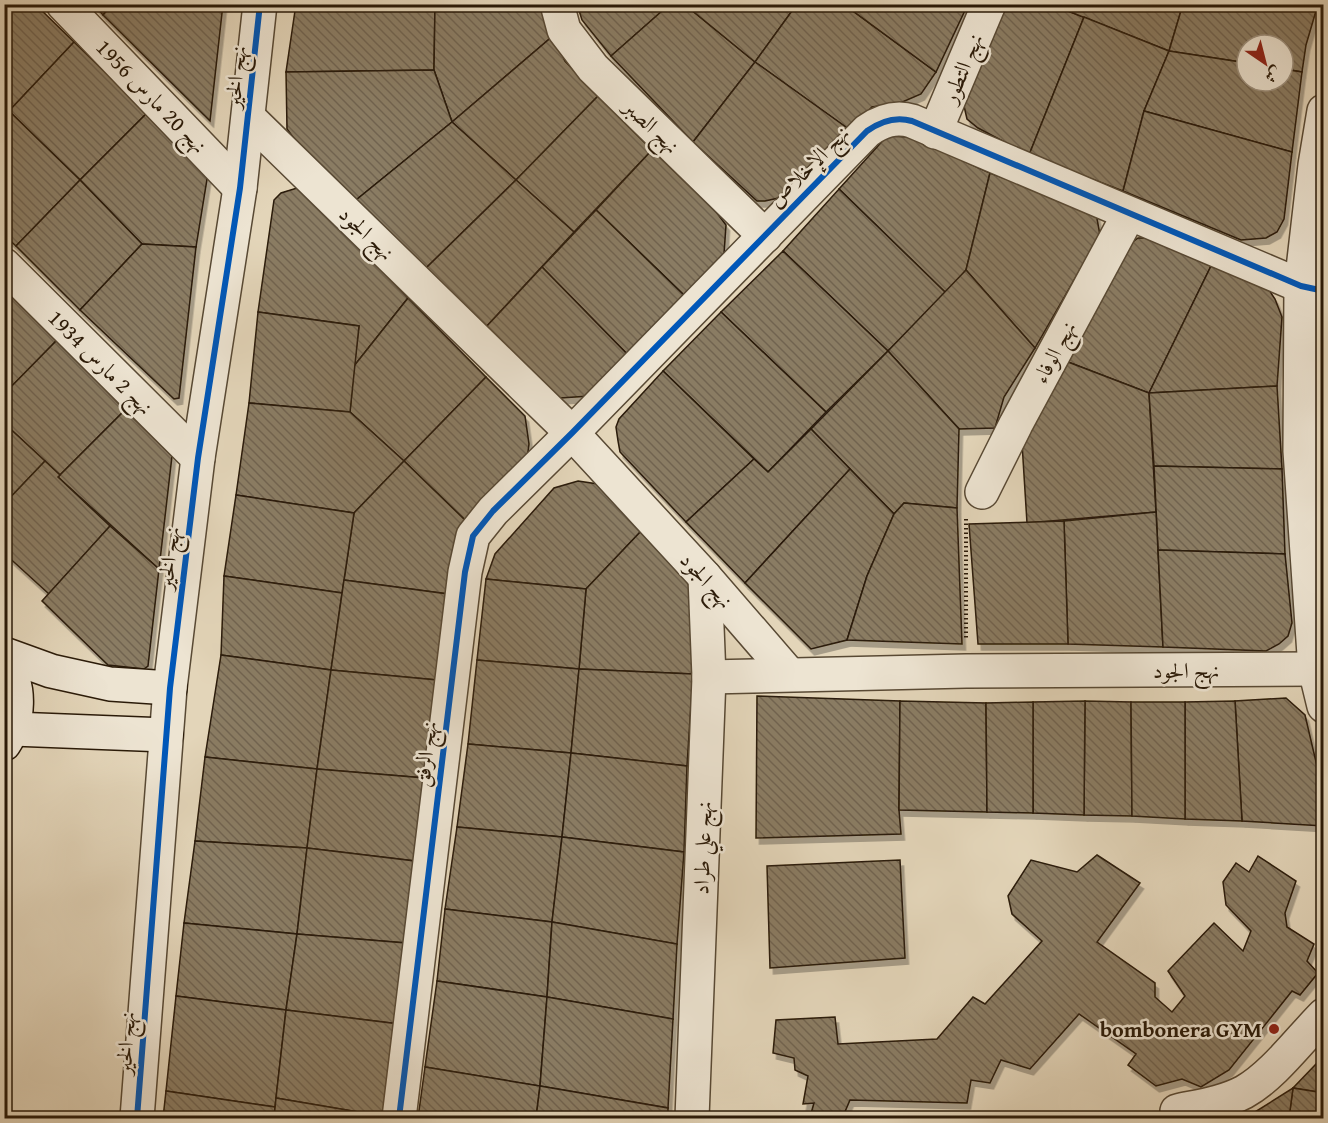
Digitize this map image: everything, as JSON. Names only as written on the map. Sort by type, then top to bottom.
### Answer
[{"type":"street","name":"نهج 20 مارس 1956","points":[[63,4],[240,188]]},
{"type":"street","name":"نهج الخير","points":[[137,1119],[170,688],[198,458],[240,188],[260,4]]},
{"type":"street","name":"نهج الصبر","points":[[557,4],[564,30],[593,68],[765,236]]},
{"type":"street","name":"نهج التطور","points":[[935,132],[989,4]]},
{"type":"street","points":[[1323,111],[1315,165],[1312,288],[1300,452],[1315,669],[1323,706]]},
{"type":"street","name":"نهج الجود","points":[[249,118],[572,433],[705,577],[789,674],[1315,669]]},
{"type":"street","name":"نهج الإخلاص","points":[[572,433],[875,125],[899,118],[912,121],[1129,214],[1312,288]]},
{"type":"street","name":"نهج الوفاء","points":[[982,492],[1129,214]]},
{"type":"street","name":"نهج 2 مارس 1934","points":[[4,265],[198,458]]},
{"type":"street","name":"نهج الرفق","points":[[399,1119],[469,549],[473,536],[486,518],[572,433]]},
{"type":"street","name":"نهج علي طراد","points":[[692,1119],[709,677],[705,577]]},
{"type":"street","points":[[4,654],[51,671],[90,680],[110,684],[170,688]]},
{"type":"street","points":[[4,663],[15,687],[17,708],[9,737],[166,735]]},
{"type":"street","points":[[709,677],[789,674]]},
{"type":"street","points":[[1177,1111],[1212,1104],[1245,1091],[1261,1080],[1323,1015]]},
{"type":"path","points":[[966,671],[966,519],[982,492]]},
{"type":"building","points":[[4,4],[35,4],[74,42],[9,111],[4,106]]},
{"type":"building","points":[[93,4],[113,4],[103,15]]},
{"type":"building","points":[[113,4],[223,4],[210,121],[103,15]]},
{"type":"building","points":[[296,4],[435,4],[434,70],[286,72]]},
{"type":"building","points":[[435,4],[544,4],[554,35],[452,122],[434,70]]},
{"type":"building","points":[[577,4],[670,4],[611,56],[582,20]]},
{"type":"building","points":[[670,4],[684,4],[755,62],[693,142],[611,56]]},
{"type":"building","points":[[684,4],[797,4],[755,62]]},
{"type":"building","points":[[797,4],[843,4],[936,72],[921,94],[900,103],[872,107],[850,130],[755,62]]},
{"type":"building","points":[[851,4],[968,4],[936,72],[849,8]]},
{"type":"building","points":[[1007,4],[1050,4],[1084,17],[1029,155],[978,128],[967,119],[964,106],[964,94]]},
{"type":"building","points":[[1050,4],[1183,4],[1169,51]]},
{"type":"building","points":[[1183,4],[1318,4],[1306,45],[1302,72],[1295,71],[1295,33],[1235,33],[1235,61],[1169,51]]},
{"type":"building","points":[[1084,17],[1169,51],[1144,111],[1123,191],[1029,155]]},
{"type":"building","points":[[554,35],[565,61],[598,96],[516,180],[452,122]]},
{"type":"building","points":[[74,42],[147,113],[80,180],[9,111]]},
{"type":"building","points":[[1169,51],[1235,61],[1235,93],[1295,93],[1295,71],[1302,72],[1292,152],[1144,111]]},
{"type":"building","points":[[755,62],[850,130],[783,197],[765,201],[757,201],[693,142]]},
{"type":"building","points":[[434,70],[452,122],[356,200],[298,144],[287,129],[286,72]]},
{"type":"building","points":[[598,96],[652,150],[574,232],[516,180]]},
{"type":"building","points":[[9,111],[80,180],[16,246],[4,235],[4,115]]},
{"type":"building","points":[[1144,111],[1292,152],[1284,219],[1277,232],[1266,238],[1241,240],[1123,191]]},
{"type":"building","points":[[147,113],[208,173],[196,247],[142,244],[80,180]]},
{"type":"building","points":[[452,122],[516,180],[425,269],[356,200]]},
{"type":"building","points":[[887,136],[911,137],[990,173],[966,270],[946,293],[839,189]]},
{"type":"building","points":[[652,150],[714,209],[726,225],[724,254],[686,297],[596,210]]},
{"type":"building","points":[[990,173],[1096,213],[1100,235],[1035,348],[966,270]]},
{"type":"building","points":[[80,180],[142,244],[80,310],[16,246]]},
{"type":"building","points":[[516,180],[574,232],[486,327],[425,269]]},
{"type":"building","points":[[297,188],[305,192],[408,298],[354,366],[359,326],[258,312],[274,200],[281,193]]},
{"type":"building","points":[[839,189],[946,293],[888,351],[783,251]]},
{"type":"building","points":[[596,210],[686,297],[629,356],[542,267]]},
{"type":"building","points":[[1138,238],[1147,238],[1211,266],[1149,393],[1068,362],[1126,247]]},
{"type":"building","points":[[142,244],[196,247],[179,398],[174,399],[80,310]]},
{"type":"building","points":[[783,251],[888,351],[826,412],[721,312]]},
{"type":"building","points":[[1211,266],[1267,287],[1275,299],[1282,317],[1277,386],[1149,393]]},
{"type":"building","points":[[542,267],[629,356],[590,396],[560,398],[486,327]]},
{"type":"building","points":[[966,270],[1035,348],[1004,397],[995,428],[959,429],[888,351]]},
{"type":"building","points":[[4,289],[57,340],[4,394]]},
{"type":"building","points":[[408,298],[486,377],[404,461],[350,412],[354,366]]},
{"type":"building","points":[[258,312],[359,326],[350,412],[249,403]]},
{"type":"building","points":[[721,312],[826,412],[768,472],[663,371]]},
{"type":"building","points":[[57,340],[125,410],[60,475],[4,423],[4,394]]},
{"type":"building","points":[[888,351],[959,429],[957,508],[904,503],[894,514],[811,429]]},
{"type":"building","points":[[1068,362],[1149,393],[1156,512],[1027,523],[1022,443]]},
{"type":"building","points":[[663,371],[754,459],[686,522],[620,452],[618,441],[616,427],[619,419]]},
{"type":"building","points":[[486,377],[525,416],[529,444],[527,460],[466,521],[404,461]]},
{"type":"building","points":[[1277,386],[1282,469],[1154,466],[1149,393]]},
{"type":"building","points":[[249,403],[350,412],[404,461],[354,513],[236,495]]},
{"type":"building","points":[[125,410],[172,456],[159,569],[58,477]]},
{"type":"building","points":[[4,423],[45,461],[4,504]]},
{"type":"building","points":[[811,429],[850,469],[745,583],[686,522],[754,459],[768,472]]},
{"type":"building","points":[[45,461],[60,475],[58,477],[110,526],[49,594],[4,553],[4,504]]},
{"type":"building","points":[[404,461],[466,521],[448,594],[344,580],[354,513]]},
{"type":"building","points":[[1154,466],[1282,469],[1285,554],[1158,550]]},
{"type":"building","points":[[850,469],[894,514],[867,576],[847,640],[811,649],[745,583]]},
{"type":"building","points":[[578,481],[598,484],[643,529],[586,589],[486,579],[495,554],[554,488]]},
{"type":"building","points":[[236,495],[354,513],[342,593],[224,576]]},
{"type":"building","points":[[904,503],[957,508],[962,644],[847,640],[867,576],[894,514]]},
{"type":"building","points":[[1156,512],[1163,647],[1068,644],[1064,521]]},
{"type":"building","points":[[1064,521],[1068,644],[978,644],[969,524]]},
{"type":"building","points":[[110,526],[159,569],[148,666],[144,669],[108,665],[42,601]]},
{"type":"building","points":[[643,529],[698,593],[693,674],[579,669],[586,589]]},
{"type":"building","points":[[1158,550],[1285,554],[1292,623],[1288,636],[1266,651],[1163,647]]},
{"type":"building","points":[[224,576],[342,593],[331,670],[221,655]]},
{"type":"building","points":[[486,579],[586,589],[579,669],[477,660]]},
{"type":"building","points":[[344,580],[448,594],[437,680],[331,670]]},
{"type":"building","points":[[221,655],[331,670],[317,769],[205,757]]},
{"type":"building","points":[[477,660],[579,669],[571,753],[468,744]]},
{"type":"building","points":[[579,669],[693,674],[687,766],[571,753]]},
{"type":"building","points":[[331,670],[437,680],[425,778],[317,769]]},
{"type":"building","points":[[757,696],[900,701],[899,810],[901,834],[756,838]]},
{"type":"building","points":[[1286,698],[1305,715],[1324,796],[1324,826],[1242,821],[1235,701]]},
{"type":"building","points":[[900,701],[986,703],[987,812],[899,810]]},
{"type":"building","points":[[1085,701],[1131,702],[1132,816],[1084,815]]},
{"type":"building","points":[[1085,701],[1084,815],[1033,813],[1033,702]]},
{"type":"building","points":[[1235,701],[1242,821],[1185,819],[1185,702]]},
{"type":"building","points":[[1033,702],[1033,813],[987,812],[986,703]]},
{"type":"building","points":[[1131,702],[1185,702],[1185,819],[1132,816]]},
{"type":"building","points":[[468,744],[571,753],[562,837],[457,827]]},
{"type":"building","points":[[571,753],[687,766],[684,852],[562,837]]},
{"type":"building","points":[[205,757],[317,769],[307,848],[195,841]]},
{"type":"building","points":[[317,769],[425,778],[415,861],[307,848]]},
{"type":"building","points":[[457,827],[562,837],[552,922],[445,909]]},
{"type":"building","points":[[562,837],[684,852],[677,944],[552,922]]},
{"type":"building","points":[[195,841],[307,848],[297,934],[184,923]]},
{"type":"building","points":[[307,848],[415,861],[406,943],[297,934]]},
{"type":"building","points":[[1097,855],[1140,883],[1097,942],[1155,983],[1155,997],[1172,1012],[1185,996],[1168,971],[1214,923],[1243,951],[1251,931],[1226,905],[1223,882],[1236,863],[1249,872],[1258,856],[1296,881],[1285,913],[1287,927],[1314,944],[1307,961],[1318,973],[1300,995],[1292,991],[1229,1070],[1201,1087],[1182,1079],[1156,1086],[1128,1065],[1136,1054],[1079,1014],[1030,1069],[1001,1060],[990,1083],[971,1080],[967,1103],[850,1100],[844,1114],[810,1117],[814,1103],[803,1104],[808,1076],[795,1070],[794,1058],[773,1053],[776,1020],[835,1017],[838,1044],[937,1039],[973,997],[985,1004],[1042,941],[1012,914],[1008,896],[1031,860],[1077,872]]},
{"type":"building","points":[[900,860],[905,958],[770,968],[767,866]]},
{"type":"building","points":[[445,909],[552,922],[547,997],[437,981]]},
{"type":"building","points":[[552,922],[677,944],[673,1019],[547,997]]},
{"type":"building","points":[[184,923],[297,934],[286,1010],[176,996]]},
{"type":"building","points":[[297,934],[406,943],[399,1024],[286,1010]]},
{"type":"building","points":[[437,981],[547,997],[540,1086],[425,1067]]},
{"type":"building","points":[[176,996],[286,1010],[275,1107],[166,1091]]},
{"type":"building","points":[[547,997],[673,1019],[668,1108],[540,1086]]},
{"type":"building","points":[[286,1010],[399,1024],[382,1116],[276,1098]]},
{"type":"building","points":[[1324,1055],[1324,1093],[1293,1088],[1316,1064]]},
{"type":"building","points":[[425,1067],[540,1086],[536,1118],[418,1118]]},
{"type":"building","points":[[540,1086],[668,1108],[668,1118],[536,1118]]},
{"type":"building","points":[[1293,1088],[1324,1093],[1324,1118],[1289,1118]]},
{"type":"building","points":[[1293,1088],[1289,1118],[1231,1118],[1255,1112]]},
{"type":"building","points":[[166,1091],[275,1107],[274,1118],[163,1118]]},
{"type":"building","points":[[276,1098],[382,1116],[381,1118],[274,1118]]},
{"type":"cycle path","points":[[137,1118],[170,688],[198,458],[240,188],[260,4]]},
{"type":"cycle path","points":[[399,1118],[465,572],[473,536],[493,511],[867,131],[888,120],[912,121],[1301,286],[1324,291]]},
{"type":"place","name":"bombonera GYM","points":[[1274,1029]]}]
